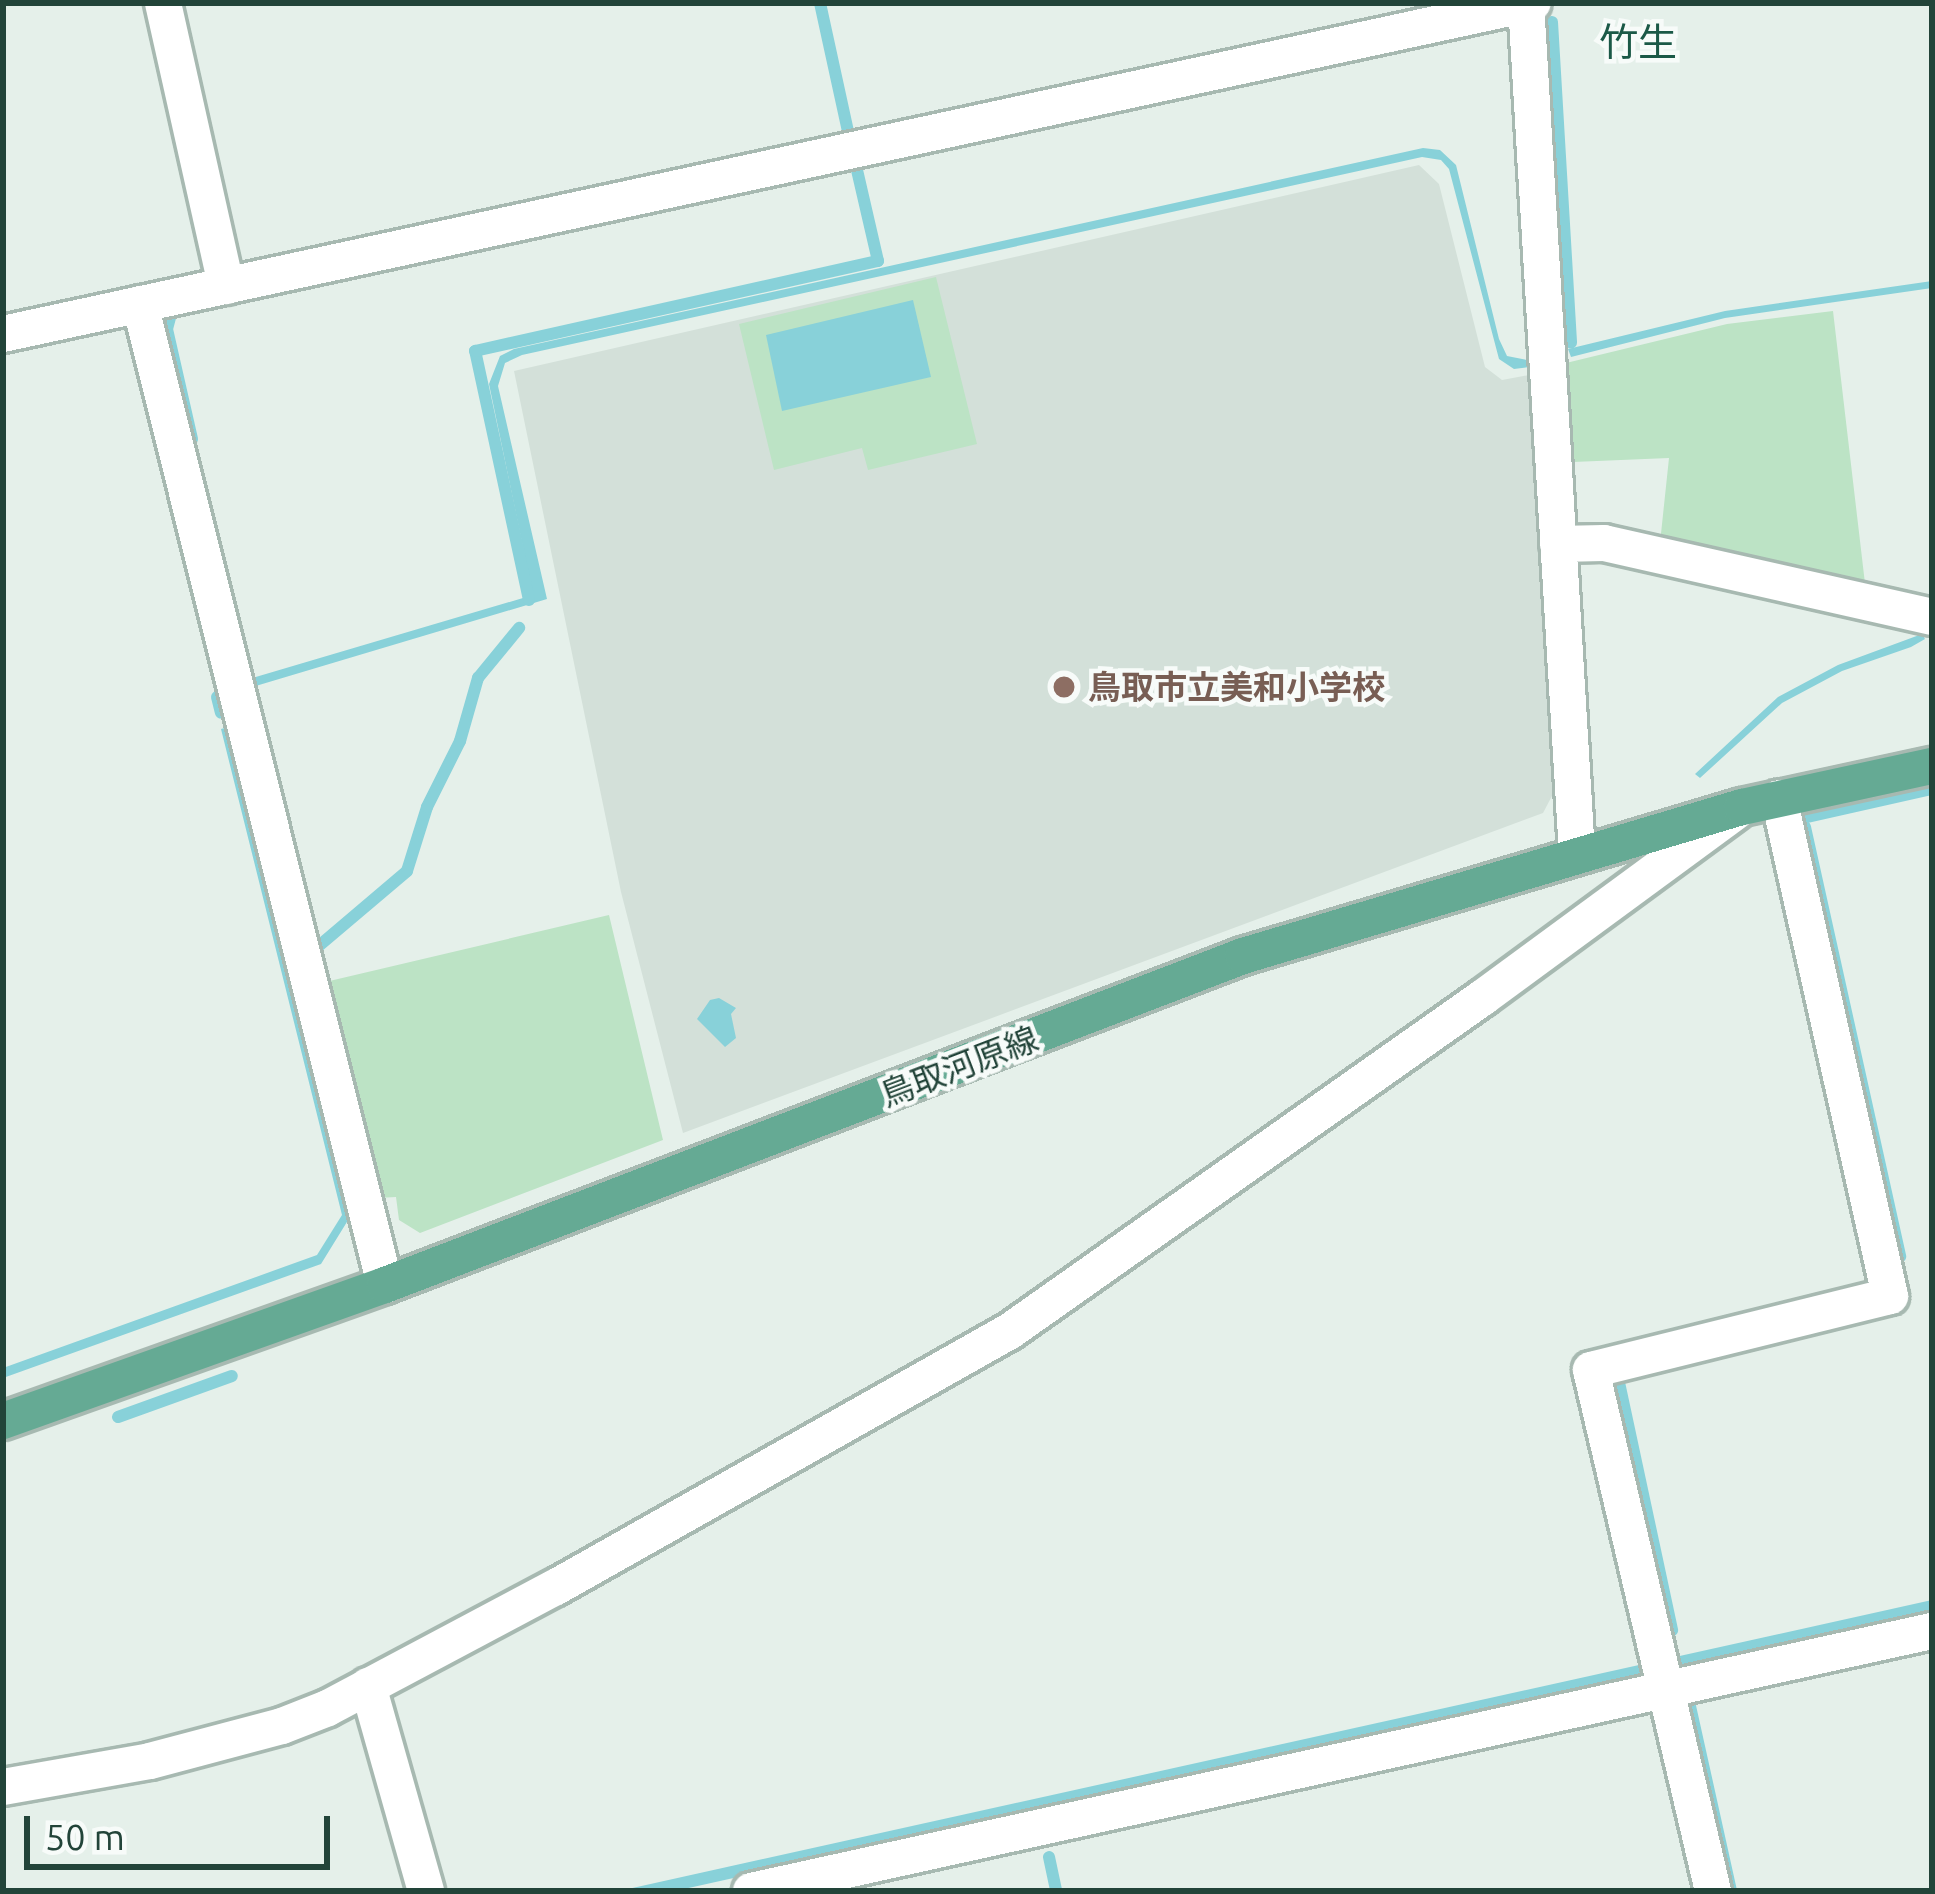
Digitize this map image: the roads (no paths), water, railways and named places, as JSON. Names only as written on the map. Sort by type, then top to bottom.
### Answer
[{"type":"main road","name":"鳥取河原線","points":[[3,1421],[385,1285],[1243,956],[1742,807],[1932,766]]},
{"type":"street","points":[[164,3],[226,286]]},
{"type":"street","points":[[3,334],[1528,4],[1577,855]]},
{"type":"street","points":[[140,304],[385,1285]]},
{"type":"street","points":[[1558,544],[1604,543],[1932,617]]},
{"type":"street","points":[[1713,1891],[1591,1370],[1890,1296],[1779,798]]},
{"type":"street","points":[[3,1787],[150,1761],[282,1726],[556,1587],[1010,1331],[1482,998],[1742,807]]},
{"type":"street","points":[[751,1891],[1932,1630]]},
{"type":"street","points":[[368,1686],[426,1891]]},
{"type":"water","points":[[1423,148],[1440,150],[1456,165],[1499,339],[1507,356],[1527,360],[1529,367],[1514,369],[1499,359],[1449,169],[1441,160],[1422,157],[522,355],[505,363],[498,386],[547,599],[252,687],[249,679],[533,595],[489,384],[500,356],[514,349]]},
{"type":"water","points":[[1932,281],[1932,288],[1725,318],[1571,357],[1568,349],[1725,311]]},
{"type":"water","points":[[913,300],[931,377],[782,411],[766,335]]},
{"type":"water","points":[[1922,634],[1925,639],[1911,647],[1842,671],[1782,703],[1700,778],[1695,774],[1778,697],[1838,665]]},
{"type":"water","points":[[228,727],[350,1217],[321,1264],[3,1378],[3,1368],[317,1255],[342,1215],[221,729]]},
{"type":"water","points":[[719,998],[736,1008],[731,1014],[736,1038],[725,1047],[697,1019],[710,1000]]},
{"type":"water","points":[[1932,1600],[1932,1613],[1894,1622],[675,1891],[619,1891]]},
{"type":"waterway","points":[[820,3],[848,131]]},
{"type":"waterway","points":[[1552,22],[1571,342]]},
{"type":"waterway","points":[[529,600],[475,351],[878,261],[855,161]]},
{"type":"waterway","points":[[171,314],[167,329],[192,439]]},
{"type":"waterway","points":[[314,950],[407,871],[427,807],[460,741],[478,678],[519,628]]},
{"type":"waterway","points":[[217,697],[221,713]]},
{"type":"waterway","points":[[1803,818],[1932,789]]},
{"type":"waterway","points":[[1805,827],[1900,1257]]},
{"type":"waterway","points":[[1622,1370],[1617,1373],[1672,1630]]},
{"type":"waterway","points":[[118,1417],[232,1376]]},
{"type":"waterway","points":[[1690,1706],[1731,1891]]},
{"type":"waterway","points":[[1049,1857],[1056,1891]]},
{"type":"place","name":"鳥取市立美和小学校","points":[[1064,687]]},
{"type":"district","name":"竹生","points":[[1638,42]]}]
